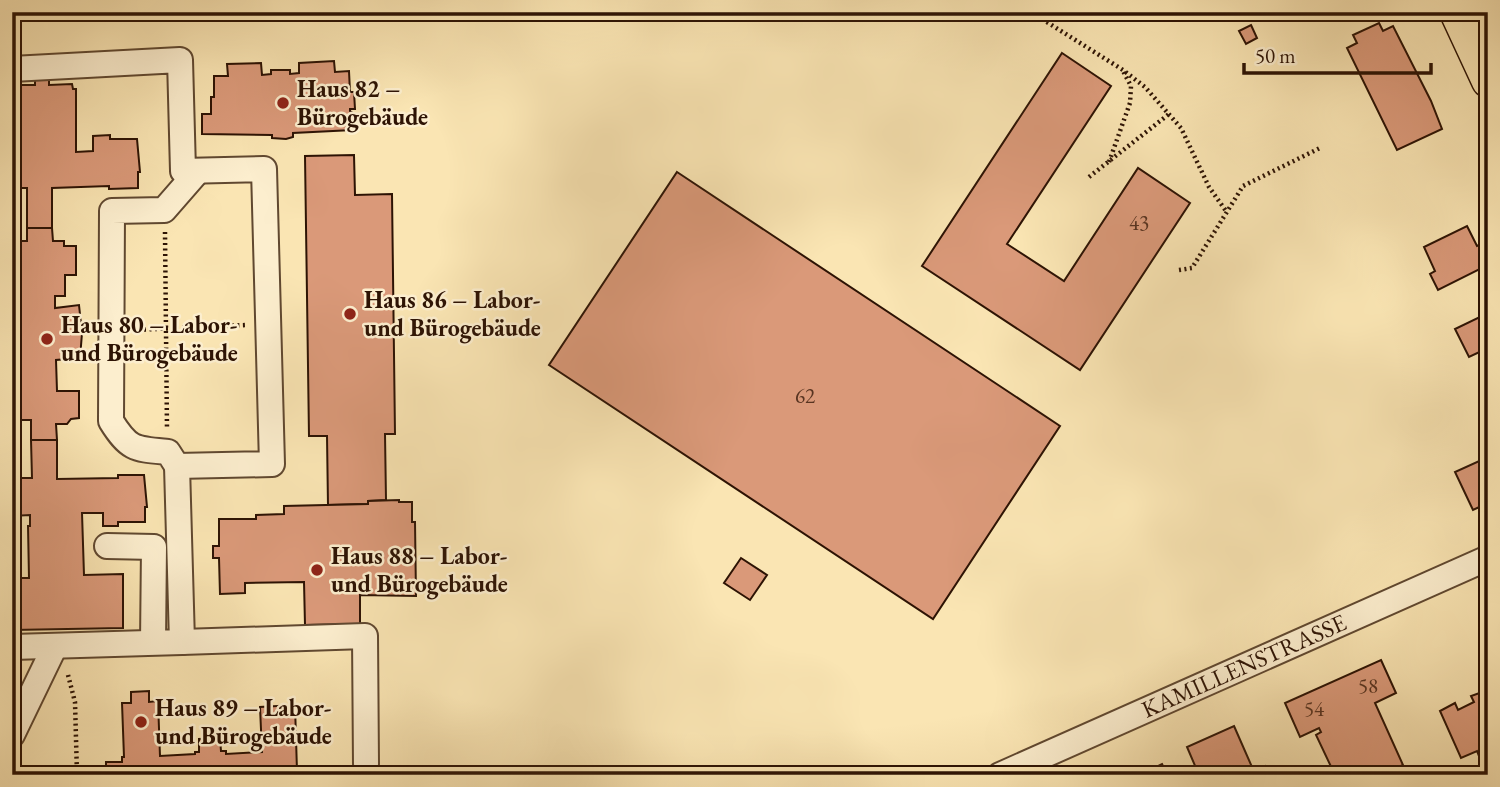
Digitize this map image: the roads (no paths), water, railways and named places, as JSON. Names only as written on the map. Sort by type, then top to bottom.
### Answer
[{"type":"main road","points":[[1456,12],[1488,81]]},
{"type":"street","points":[[12,69],[180,60],[183,171],[264,169],[272,464],[172,459],[140,450],[124,441],[111,422],[112,211],[164,210],[198,171]]},
{"type":"street","points":[[172,459],[181,642]]},
{"type":"street","points":[[107,546],[154,547],[153,642]]},
{"type":"street","name":"KAMILLENSTRASSE","points":[[1000,775],[1488,558]]},
{"type":"street","points":[[12,647],[365,636],[366,764]]},
{"type":"street","points":[[12,735],[55,646]]},
{"type":"place","name":"Haus 82 – Bürogebäude","points":[[283,103]]},
{"type":"place","name":"Haus 86 – Labor- und Bürogebäude","points":[[350,314]]},
{"type":"place","name":"Haus 80 – Labor- und Bürogebäude","points":[[47,339]]},
{"type":"place","name":"Haus 88 – Labor- und Bürogebäude","points":[[317,570]]},
{"type":"place","name":"Haus 89 – Labor- und Bürogebäude","points":[[141,722]]}]
